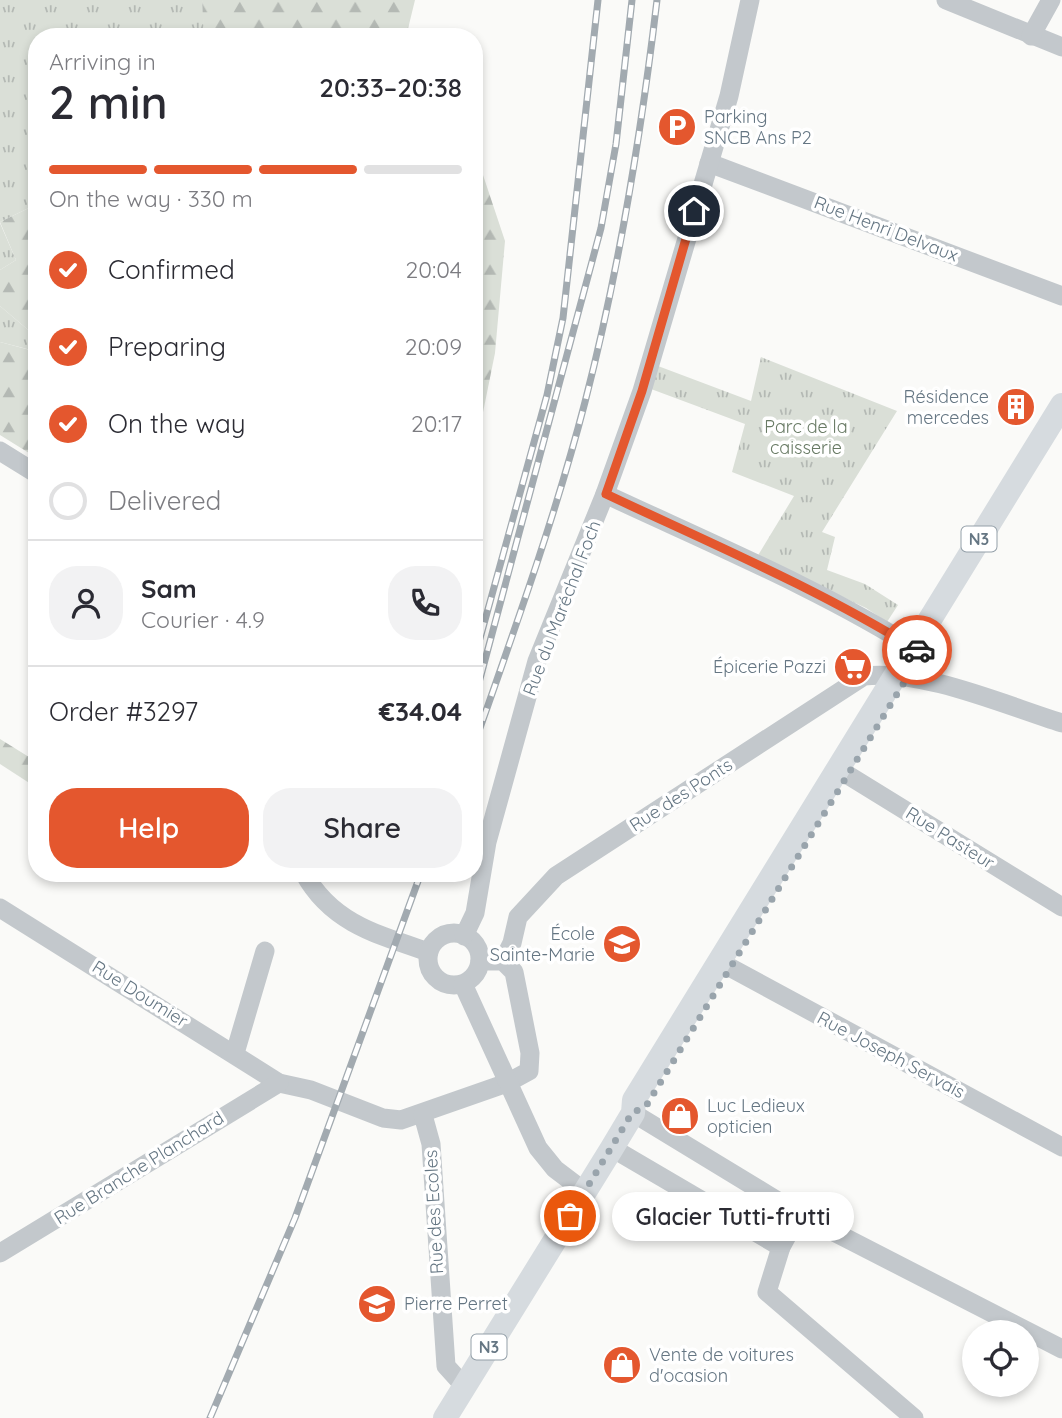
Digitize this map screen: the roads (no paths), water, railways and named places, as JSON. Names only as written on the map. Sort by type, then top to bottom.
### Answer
[{"type":"main road","name":"N3","points":[[918,651],[1062,405]]},
{"type":"main road","name":"N3","points":[[445,1418],[632,1113],[646,1106],[725,965],[843,771],[1062,425]]},
{"type":"street","name":"Rue du Maréchal Foch","points":[[483,866],[487,842],[537,661],[606,494],[642,391],[729,96],[750,0]]},
{"type":"street","points":[[946,0],[1062,47]]},
{"type":"street","points":[[1031,36],[1051,0]]},
{"type":"street","name":"Rue Henri Delvaux","points":[[709,163],[1062,296]]},
{"type":"street","points":[[0,451],[28,468]]},
{"type":"street","points":[[606,494],[875,624],[918,651]]},
{"type":"street","points":[[902,675],[1062,723]]},
{"type":"street","name":"Rue des Ponts","points":[[503,961],[519,917],[556,876],[864,676],[902,675]]},
{"type":"street","name":"Rue Pasteur","points":[[843,771],[1062,907]]},
{"type":"street","points":[[311,882],[330,908],[361,929],[422,949],[443,936],[464,936],[477,948],[480,961],[475,975],[463,984],[449,985],[439,981],[422,949]]},
{"type":"street","name":"Rue du Maréchal Foch","points":[[464,936],[475,913],[480,882]]},
{"type":"street","name":"Rue Doumier","points":[[0,908],[279,1083]]},
{"type":"street","points":[[235,1053],[265,951]]},
{"type":"street","points":[[279,1083],[311,1090],[383,1118],[401,1120],[423,1115],[507,1083],[529,1071],[530,1054],[514,972],[503,961],[480,961]]},
{"type":"street","name":"Rue Joseph Servais","points":[[725,965],[1062,1147]]},
{"type":"street","points":[[463,984],[538,1148],[555,1169],[584,1192]]},
{"type":"street","name":"Rue Branche Planchard","points":[[0,1253],[279,1083]]},
{"type":"street","points":[[632,1113],[799,1214],[1062,1349]]},
{"type":"street","name":"Rue des Ecoles","points":[[423,1115],[430,1144],[446,1367],[465,1387]]},
{"type":"street","points":[[612,1148],[781,1247]]},
{"type":"street","points":[[799,1214],[781,1247],[767,1292],[914,1418]]},
{"type":"railway","points":[[483,627],[547,395],[563,318],[598,0]]},
{"type":"railway","points":[[483,667],[601,228],[616,144],[632,0]]},
{"type":"railway","points":[[483,719],[547,531],[585,402],[628,202],[657,0]]},
{"type":"railway","points":[[210,1418],[295,1218],[418,882]]},
{"type":"place","name":"Parking SNCB Ans P2","points":[[677,127]]},
{"type":"place","name":"Résidence mercedes","points":[[1016,407]]},
{"type":"place","name":"Épicerie Pazzi","points":[[853,667]]},
{"type":"place","name":"École Sainte-Marie","points":[[622,944]]},
{"type":"place","name":"Luc Ledieux opticien","points":[[680,1116]]},
{"type":"place","name":"Glacier Tutti-frutti","points":[[570,1216]]},
{"type":"place","name":"Pierre Perret","points":[[377,1304]]},
{"type":"place","name":"Vente de voitures d'ocasion","points":[[622,1365]]},
{"type":"park label","name":"Parc de la caisserie","points":[[806,437]]}]
